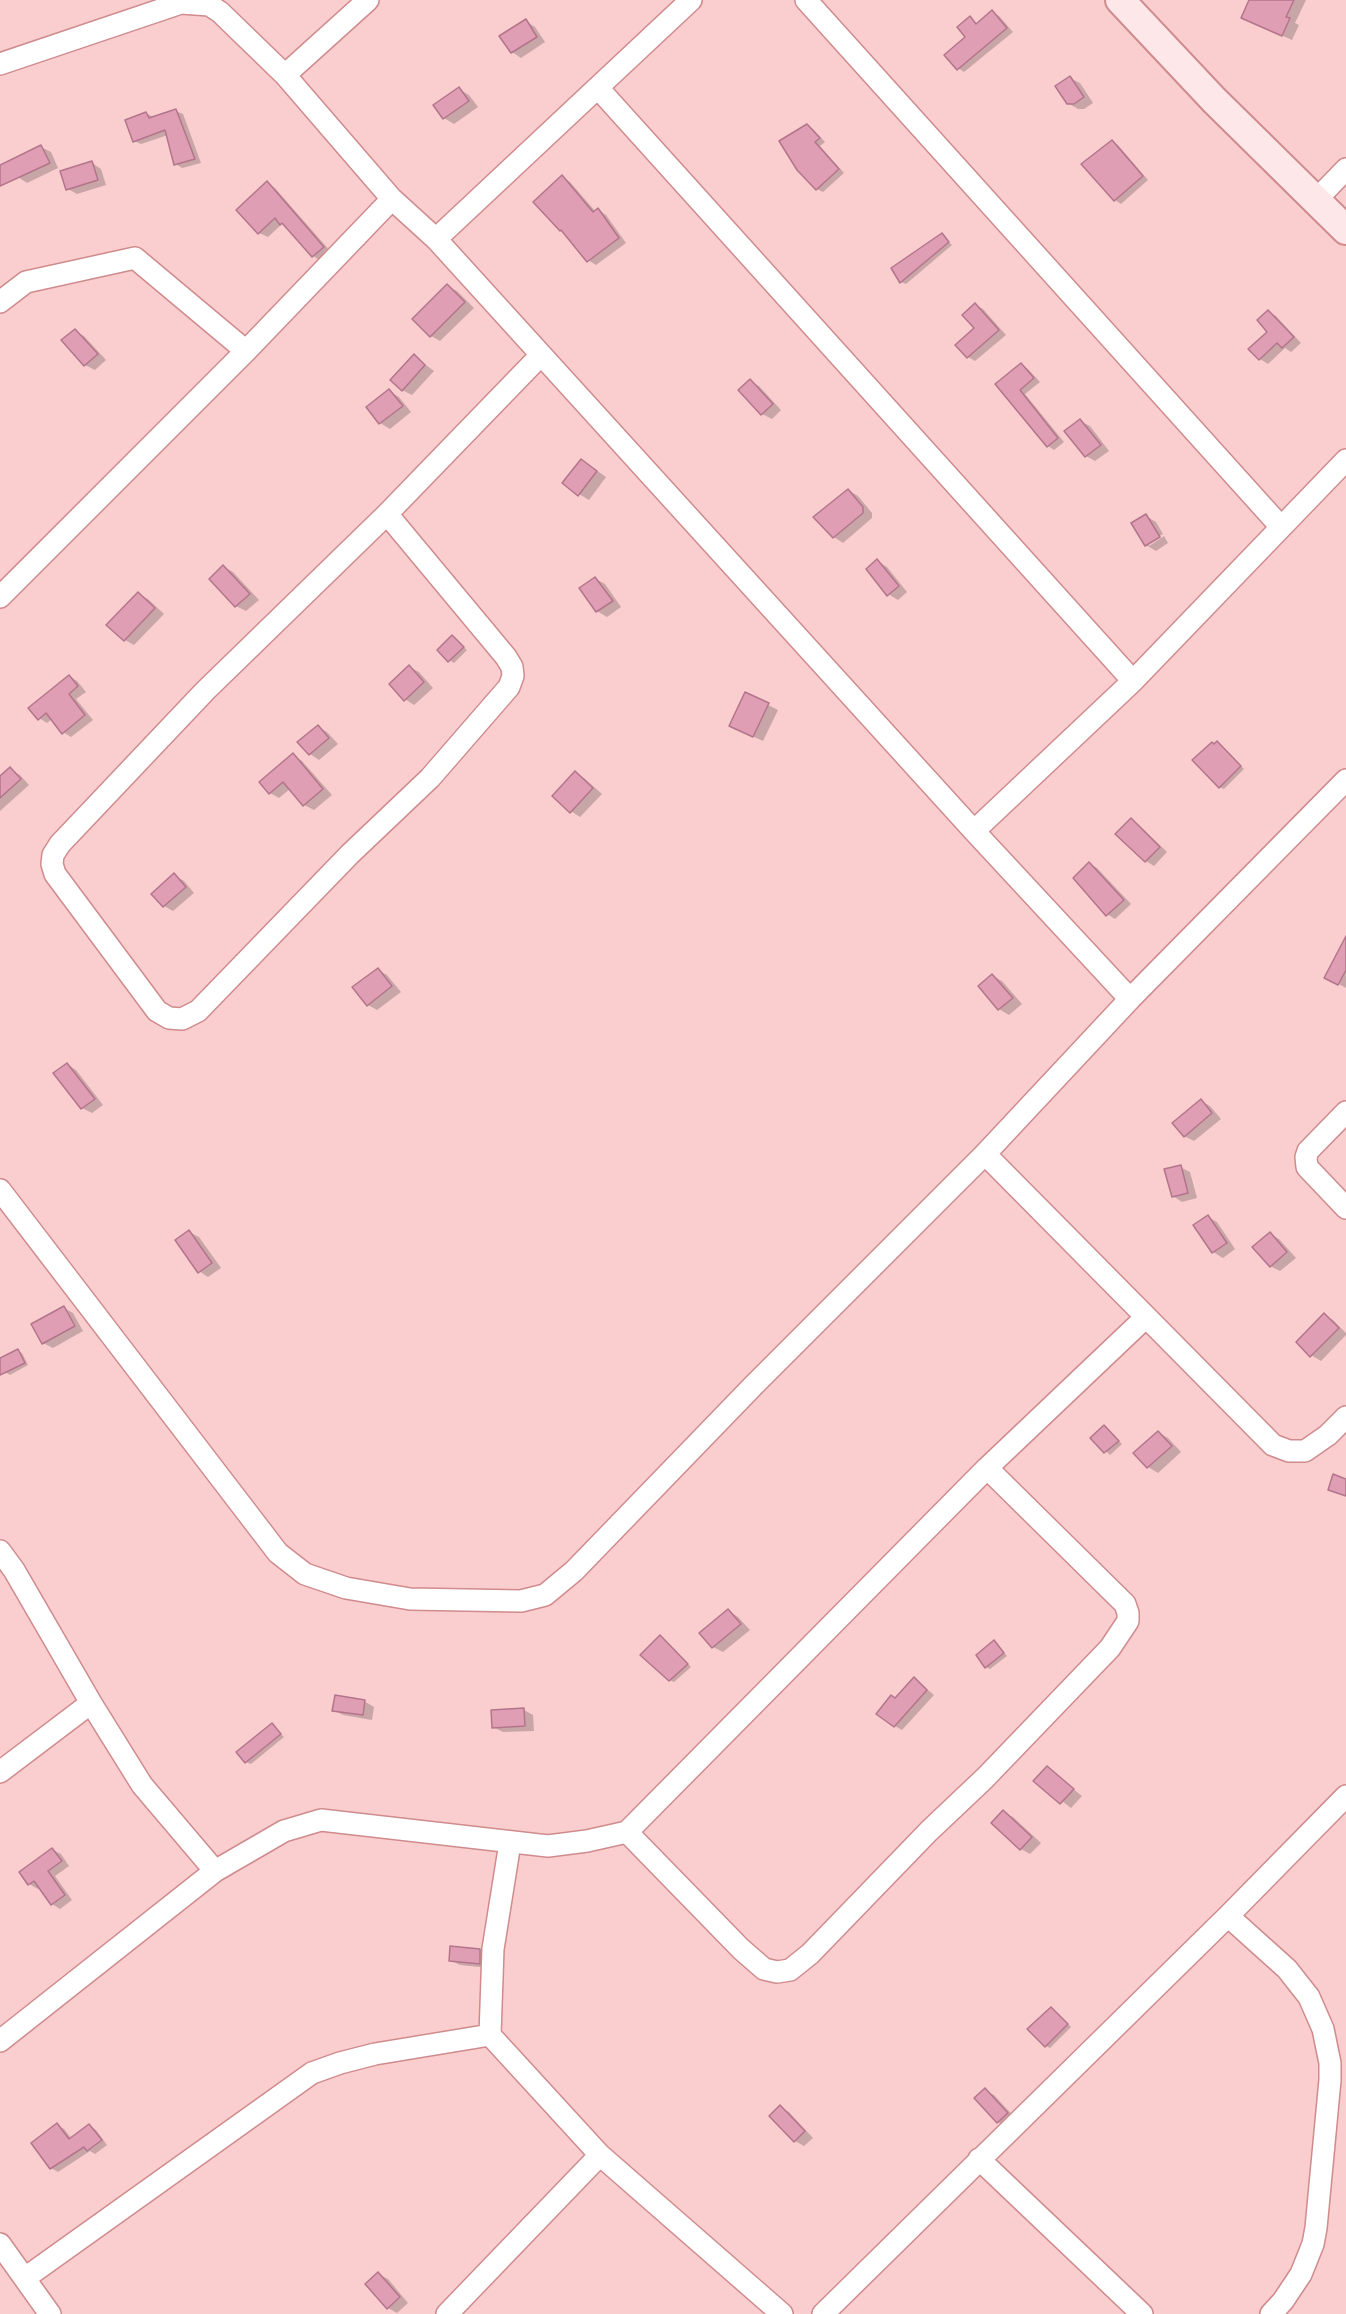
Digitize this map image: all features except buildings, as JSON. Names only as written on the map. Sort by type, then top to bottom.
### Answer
[{"type":"street","points":[[285,75],[368,0]]},
{"type":"street","points":[[436,239],[691,0]]},
{"type":"street","points":[[806,0],[1281,527]]},
{"type":"street","points":[[1120,0],[1215,100],[1346,230]]},
{"type":"street","points":[[0,64],[181,3],[209,5],[220,12],[285,75],[392,199],[436,239],[540,356],[1130,999]]},
{"type":"street","points":[[598,88],[1133,681]]},
{"type":"street","points":[[1316,200],[1346,169]]},
{"type":"street","points":[[0,597],[246,351],[392,199]]},
{"type":"street","points":[[0,302],[26,282],[135,258],[246,351]]},
{"type":"street","points":[[387,513],[506,657],[512,667],[513,676],[509,687],[430,778],[350,854],[198,1011],[182,1019],[169,1018],[157,1011],[55,874],[52,864],[53,855],[60,844],[205,691],[387,513],[540,356]]},
{"type":"street","points":[[974,831],[1133,681],[1346,460]]},
{"type":"street","points":[[4,1204],[278,1553],[305,1574],[346,1588],[410,1599],[521,1601],[545,1595],[574,1571],[753,1386],[985,1154],[1130,999],[1346,780]]},
{"type":"street","points":[[1346,1112],[1308,1151],[1306,1157],[1307,1167],[1346,1208]]},
{"type":"street","points":[[985,1154],[1273,1445],[1289,1451],[1305,1451],[1328,1435],[1346,1417]]},
{"type":"street","points":[[0,2041],[215,1870],[284,1831],[321,1820],[548,1846],[587,1841],[627,1832],[987,1468],[1145,1318]]},
{"type":"street","points":[[627,1832],[741,1949],[765,1969],[777,1972],[790,1970],[810,1954],[929,1831],[985,1778],[1110,1648],[1128,1621],[1125,1604],[987,1468]]},
{"type":"street","points":[[0,1551],[14,1570],[91,1703],[142,1785],[215,1870]]},
{"type":"street","points":[[0,1772],[91,1703]]},
{"type":"street","points":[[823,2314],[1228,1917],[1346,1796]]},
{"type":"street","points":[[510,1843],[493,1949],[490,2035],[600,2155],[782,2314]]},
{"type":"street","points":[[1228,1917],[1287,1969],[1309,1997],[1323,2028],[1330,2063],[1313,2244],[1301,2274],[1271,2314]]},
{"type":"street","points":[[25,2278],[312,2073],[375,2054],[490,2035]]},
{"type":"street","points":[[447,2314],[600,2155]]},
{"type":"street","points":[[979,2159],[1142,2314]]},
{"type":"street","points":[[0,2244],[50,2314]]}]
